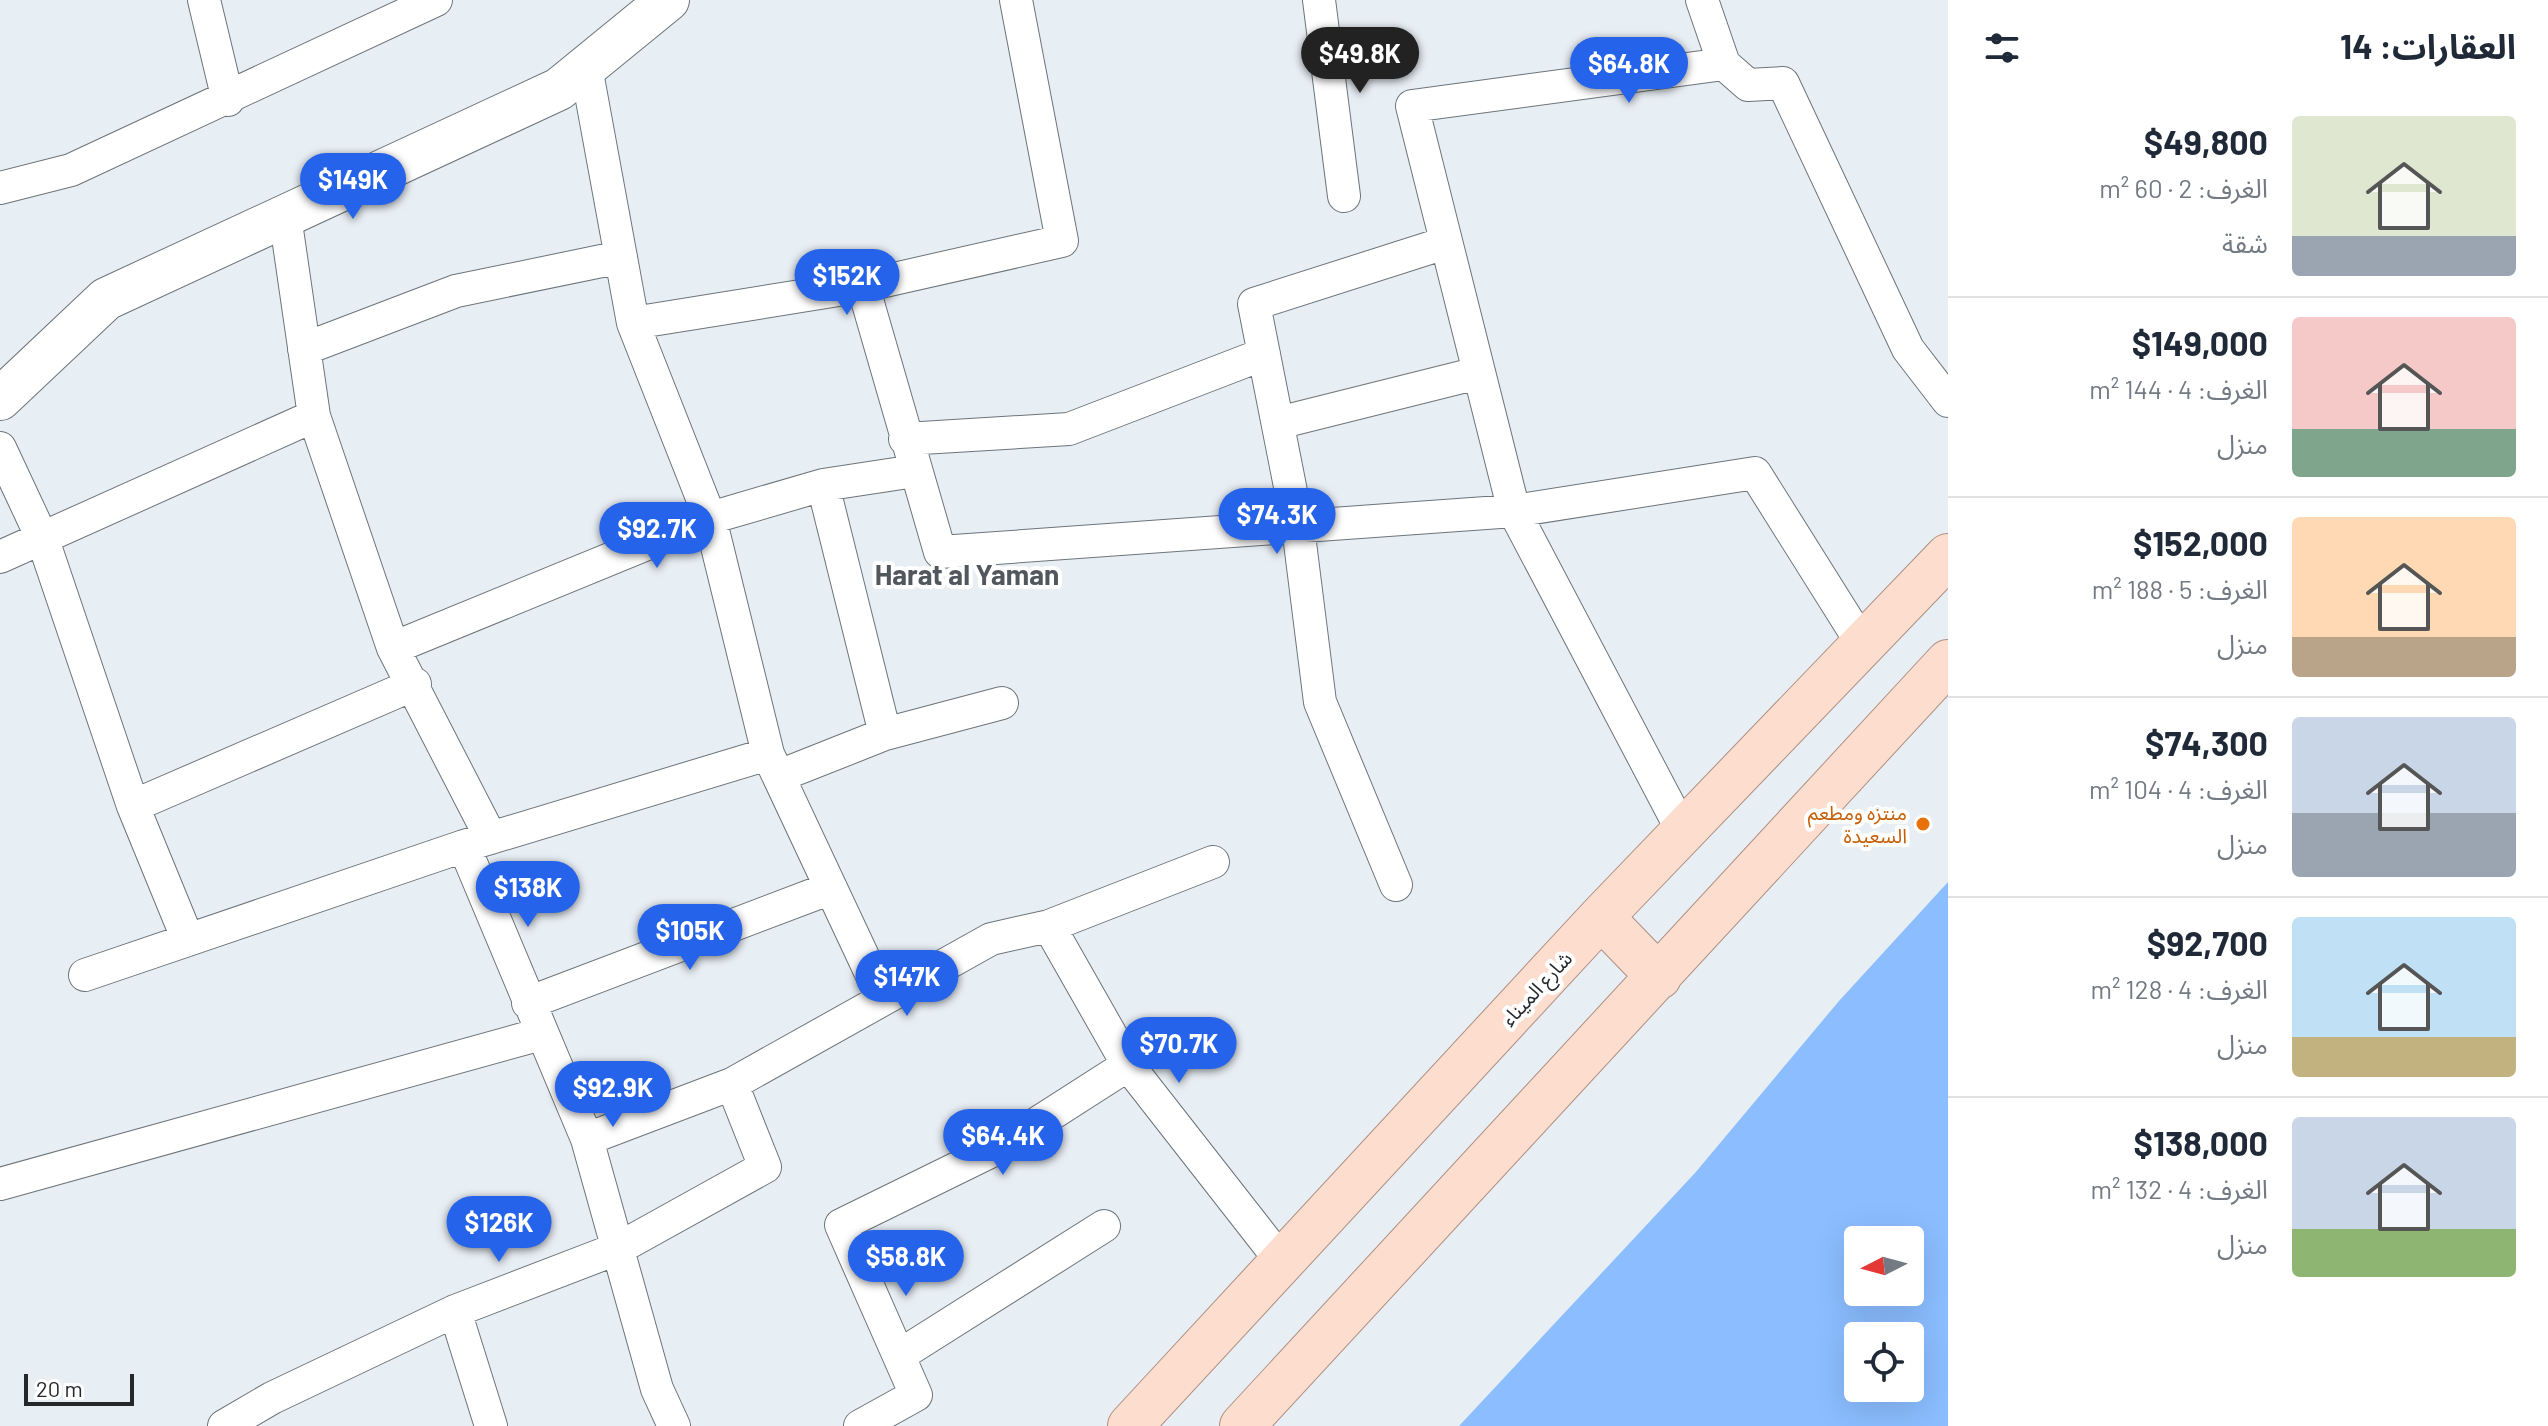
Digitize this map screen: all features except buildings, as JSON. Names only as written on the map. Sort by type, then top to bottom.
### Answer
[{"type":"main road","name":"شارع الميناء","points":[[1130,1426],[1601,917],[1948,556]]},
{"type":"main road","points":[[1242,1426],[1948,662]]},
{"type":"main road","points":[[1601,917],[1659,977]]},
{"type":"street","points":[[204,0],[228,100]]},
{"type":"street","points":[[0,188],[71,170],[228,100],[436,0]]},
{"type":"street","points":[[0,399],[106,299],[559,89],[668,0]]},
{"type":"street","points":[[633,323],[863,286],[1062,241],[1016,0]]},
{"type":"street","points":[[1319,0],[1344,196]]},
{"type":"street","points":[[1702,0],[1724,64],[1748,85],[1783,83],[1908,349],[1948,401]]},
{"type":"street","points":[[1683,832],[1514,511],[1412,106],[1724,64]]},
{"type":"street","points":[[586,67],[633,323],[710,518],[773,765],[883,999]]},
{"type":"street","points":[[285,216],[314,416],[393,648],[415,684],[478,842],[528,1003],[587,1139],[657,1389],[674,1426]]},
{"type":"street","points":[[1396,885],[1320,702],[1298,527],[1254,304],[1445,243]]},
{"type":"street","points":[[304,349],[456,291],[621,257]]},
{"type":"street","points":[[863,286],[940,552],[1514,511],[1755,473],[1863,645]]},
{"type":"street","points":[[905,439],[1069,429],[1264,354]]},
{"type":"street","points":[[1278,423],[1478,373]]},
{"type":"street","points":[[0,557],[314,416]]},
{"type":"street","points":[[0,448],[43,540],[133,806],[188,940]]},
{"type":"street","points":[[393,648],[710,518],[823,485],[915,471]]},
{"type":"street","points":[[823,485],[885,734]]},
{"type":"street","points":[[133,806],[415,684]]},
{"type":"street","points":[[85,975],[478,842],[1002,703]]},
{"type":"street","points":[[587,1139],[732,1084],[991,939],[1049,926],[1213,862]]},
{"type":"street","points":[[528,1003],[831,888]]},
{"type":"street","points":[[1049,926],[1128,1065],[1282,1262]]},
{"type":"street","points":[[0,1184],[541,1034]]},
{"type":"street","points":[[860,1426],[916,1395],[841,1225],[1000,1147],[1128,1065]]},
{"type":"street","points":[[224,1426],[272,1398],[455,1311],[619,1248],[765,1167],[732,1084]]},
{"type":"street","points":[[900,1355],[1104,1226]]},
{"type":"street","points":[[455,1311],[491,1426]]},
{"type":"water","points":[[1948,882],[1948,1426],[1459,1426],[1695,1173],[1839,1001]]},
{"type":"place","name":"منتزه ومطعم السعيدة","points":[[1923,824]]},
{"type":"district","name":"Harat al Yaman","points":[[967,574]]}]
